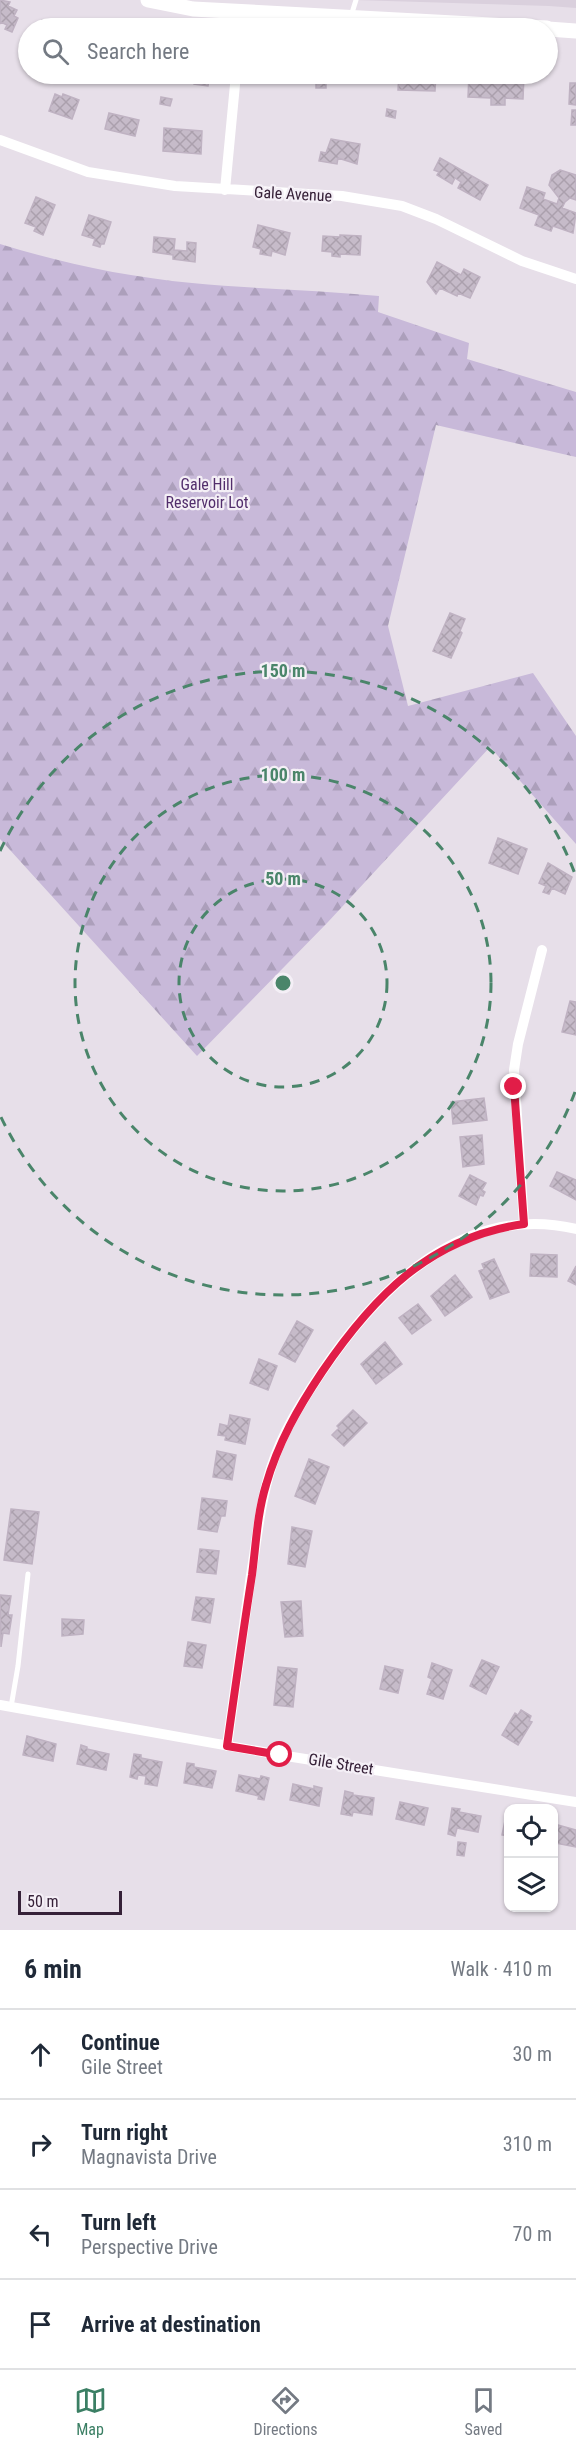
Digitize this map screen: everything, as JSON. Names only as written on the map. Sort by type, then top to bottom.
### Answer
[{"type":"main road","points":[[148,0],[193,9],[351,18]]},
{"type":"main road","points":[[558,29],[576,31]]},
{"type":"street","points":[[241,12],[241,18]]},
{"type":"street","points":[[225,190],[235,84]]},
{"type":"street","name":"Gale Avenue","points":[[0,140],[88,172],[175,186],[342,196],[402,206],[436,219],[522,261],[576,279]]},
{"type":"street","points":[[524,1224],[514,1070],[518,1044],[543,950]]},
{"type":"street","points":[[227,1746],[265,1488],[287,1428],[352,1329],[398,1281],[437,1253],[472,1236],[498,1228],[524,1224],[576,1229]]},
{"type":"street","name":"Gile Street","points":[[5,1706],[227,1746],[576,1802]]},
{"type":"lane","points":[[351,18],[356,0]]},
{"type":"lane","points":[[5,1706],[18,1666],[28,1574]]},
{"type":"shaded area","points":[[355,0],[576,0],[576,8],[549,6]]},
{"type":"green space","name":"Gale Hill Reservoir Lot","points":[[0,244],[71,263],[143,277],[216,285],[379,296],[378,312],[469,343],[467,359],[576,392],[576,457],[436,425],[388,626],[408,706],[533,673],[576,736],[576,844],[490,747],[328,922],[197,1056],[0,839]]},
{"type":"building","points":[[0,0],[10,2],[8,6],[17,10],[14,16],[18,18],[12,32],[5,29],[7,25],[1,22],[0,24]]},
{"type":"building","points":[[570,83],[576,83],[576,105],[569,104]]},
{"type":"building","points":[[316,84],[326,84],[326,88],[316,88]]},
{"type":"building","points":[[398,84],[435,84],[435,91],[398,90]]},
{"type":"building","points":[[469,84],[524,84],[523,99],[505,98],[505,105],[491,105],[491,98],[468,97]]},
{"type":"building","points":[[55,94],[62,97],[63,94],[79,100],[72,119],[49,111]]},
{"type":"building","points":[[161,97],[172,99],[170,106],[160,104]]},
{"type":"building","points":[[387,109],[396,111],[395,118],[386,116]]},
{"type":"building","points":[[572,110],[576,110],[576,125],[571,125]]},
{"type":"building","points":[[109,113],[139,120],[135,136],[105,129]]},
{"type":"building","points":[[164,128],[202,131],[201,154],[163,151]]},
{"type":"building","points":[[331,139],[360,144],[357,164],[338,158],[337,164],[319,161],[321,152],[326,153]]},
{"type":"building","points":[[440,158],[488,185],[480,200],[458,188],[461,182],[455,178],[452,184],[437,175],[439,172],[434,170]]},
{"type":"building","points":[[560,170],[576,175],[576,200],[570,198],[562,208],[576,213],[573,233],[553,226],[551,231],[535,225],[539,215],[520,208],[527,187],[545,193],[543,199],[557,204],[559,198],[549,185],[552,175]]},
{"type":"building","points":[[36,197],[55,205],[43,235],[34,231],[36,227],[25,223]]},
{"type":"building","points":[[89,215],[111,222],[104,244],[100,247],[93,245],[95,239],[82,235]]},
{"type":"building","points":[[258,225],[290,233],[285,255],[272,251],[271,256],[260,254],[261,249],[253,247]]},
{"type":"building","points":[[340,235],[361,236],[360,255],[340,254],[340,257],[332,256],[332,252],[322,251],[323,236],[340,237]]},
{"type":"building","points":[[154,237],[175,239],[174,250],[187,251],[187,242],[196,243],[195,262],[173,259],[173,255],[153,252]]},
{"type":"building","points":[[437,262],[461,275],[464,269],[480,277],[470,298],[458,293],[457,296],[440,288],[436,294],[427,282]]},
{"type":"building","points":[[450,613],[465,619],[460,631],[462,633],[451,658],[433,651]]},
{"type":"building","points":[[498,838],[527,849],[518,874],[489,863]]},
{"type":"building","points":[[548,863],[572,877],[565,894],[552,888],[549,894],[543,892],[546,886],[539,883]]},
{"type":"building","points":[[570,1001],[576,1002],[576,1035],[562,1032]]},
{"type":"building","points":[[484,1098],[487,1120],[453,1124],[451,1102]]},
{"type":"building","points":[[482,1135],[484,1164],[463,1167],[460,1137]]},
{"type":"building","points":[[557,1172],[576,1180],[576,1200],[550,1186]]},
{"type":"building","points":[[470,1175],[486,1183],[482,1190],[485,1192],[483,1196],[480,1195],[476,1205],[459,1196]]},
{"type":"building","points":[[531,1254],[557,1255],[557,1277],[530,1276]]},
{"type":"building","points":[[494,1259],[509,1292],[490,1299],[479,1271],[484,1269],[482,1264]]},
{"type":"building","points":[[576,1266],[576,1285],[568,1281]]},
{"type":"building","points":[[455,1275],[472,1297],[445,1316],[431,1296]]},
{"type":"building","points":[[418,1304],[431,1320],[412,1334],[399,1318]]},
{"type":"building","points":[[297,1321],[313,1330],[295,1362],[279,1354]]},
{"type":"building","points":[[385,1342],[402,1364],[376,1384],[361,1364]]},
{"type":"building","points":[[259,1359],[277,1366],[268,1390],[250,1383]]},
{"type":"building","points":[[353,1410],[367,1423],[344,1446],[332,1435],[339,1428],[337,1426]]},
{"type":"building","points":[[230,1415],[250,1419],[245,1444],[225,1440],[226,1436],[218,1435],[220,1424],[228,1426]]},
{"type":"building","points":[[217,1451],[236,1455],[232,1480],[213,1477]]},
{"type":"building","points":[[309,1459],[329,1467],[315,1504],[295,1496]]},
{"type":"building","points":[[202,1498],[227,1501],[225,1516],[221,1516],[217,1532],[198,1529]]},
{"type":"building","points":[[11,1509],[39,1512],[32,1564],[4,1560]]},
{"type":"building","points":[[292,1527],[312,1531],[305,1567],[288,1564]]},
{"type":"building","points":[[200,1549],[219,1551],[216,1574],[197,1572]]},
{"type":"building","points":[[0,1595],[11,1596],[8,1615],[12,1615],[9,1634],[3,1633],[1,1647]]},
{"type":"building","points":[[196,1597],[214,1599],[210,1623],[192,1620]]},
{"type":"building","points":[[301,1601],[303,1636],[285,1637],[281,1602]]},
{"type":"building","points":[[62,1619],[84,1620],[83,1634],[62,1636]]},
{"type":"building","points":[[188,1642],[206,1645],[202,1668],[184,1666]]},
{"type":"building","points":[[482,1660],[499,1667],[486,1694],[470,1686]]},
{"type":"building","points":[[432,1663],[452,1670],[443,1699],[427,1694],[432,1679],[428,1677]]},
{"type":"building","points":[[385,1666],[403,1670],[398,1693],[380,1689]]},
{"type":"building","points":[[278,1667],[297,1669],[293,1707],[274,1705]]},
{"type":"building","points":[[521,1710],[531,1716],[529,1721],[532,1722],[518,1745],[502,1735],[515,1713],[518,1715]]},
{"type":"building","points":[[27,1736],[56,1744],[53,1761],[23,1755]]},
{"type":"building","points":[[81,1745],[87,1749],[109,1754],[106,1770],[77,1764]]},
{"type":"building","points":[[134,1754],[141,1755],[141,1758],[162,1762],[157,1786],[145,1784],[146,1776],[138,1775],[137,1779],[130,1777]]},
{"type":"building","points":[[187,1763],[194,1764],[194,1767],[216,1771],[212,1788],[184,1783]]},
{"type":"building","points":[[239,1775],[260,1779],[261,1776],[269,1778],[264,1800],[258,1799],[259,1796],[236,1791]]},
{"type":"building","points":[[293,1784],[314,1789],[314,1786],[322,1788],[319,1806],[290,1800]]},
{"type":"building","points":[[345,1791],[353,1795],[374,1798],[372,1815],[353,1812],[352,1816],[341,1814]]},
{"type":"building","points":[[400,1802],[428,1808],[424,1825],[396,1819]]},
{"type":"building","points":[[452,1808],[460,1809],[459,1812],[481,1816],[478,1832],[457,1828],[455,1836],[448,1834]]},
{"type":"building","points":[[558,1825],[576,1830],[576,1847],[558,1844]]},
{"type":"building","points":[[458,1842],[466,1843],[464,1856],[457,1855]]},
{"type":"route","points":[[280,1755],[227,1746],[261,1511],[271,1467],[287,1428],[313,1385],[352,1329],[381,1297],[419,1264],[437,1253],[472,1236],[498,1228],[524,1224],[514,1087]]}]
